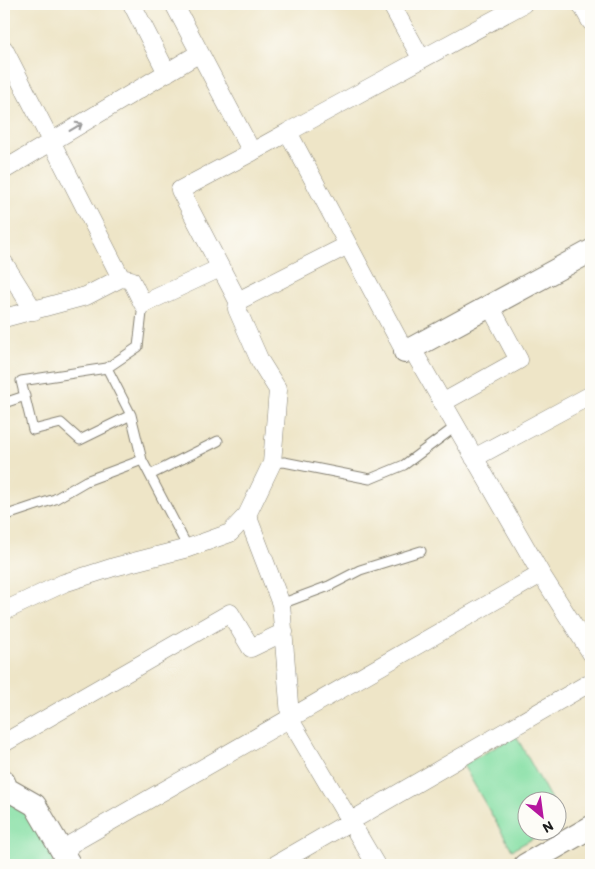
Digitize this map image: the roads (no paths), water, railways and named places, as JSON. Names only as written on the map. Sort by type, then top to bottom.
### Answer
[{"type":"street","points":[[132,4],[167,73]]},
{"type":"street","points":[[174,4],[198,54],[252,152]]},
{"type":"street","points":[[391,4],[421,58]]},
{"type":"street","points":[[4,611],[64,583],[114,567],[188,548],[230,533],[247,515],[272,463],[278,390],[260,361],[236,309],[238,301],[180,190],[523,4]]},
{"type":"street","points":[[581,4],[591,22]]},
{"type":"street","points":[[4,49],[8,70],[50,142],[121,278]]},
{"type":"street","points":[[4,170],[198,54]]},
{"type":"street","points":[[288,132],[348,245],[408,350],[442,403],[541,574],[591,653]]},
{"type":"street","points":[[238,301],[348,245]]},
{"type":"street","points":[[408,350],[591,251]]},
{"type":"street","points":[[4,263],[34,312]]},
{"type":"street","points":[[4,318],[34,312],[86,296],[121,278],[131,280],[143,304],[220,268]]},
{"type":"street","points":[[442,403],[519,360],[490,306]]},
{"type":"street","points":[[474,458],[591,395]]},
{"type":"street","points":[[247,515],[281,604],[290,717],[376,865]]},
{"type":"street","points":[[64,862],[71,844],[541,574]]},
{"type":"street","points":[[4,743],[230,613],[251,648],[284,632]]},
{"type":"street","points":[[275,865],[591,682]]},
{"type":"street","points":[[4,782],[7,789],[35,804],[64,862]]},
{"type":"street","points":[[525,865],[591,827]]},
{"type":"lane","points":[[131,415],[80,440],[61,424],[33,430],[21,381],[107,368],[138,347],[143,304]]},
{"type":"lane","points":[[107,368],[131,415],[142,460],[188,548]]},
{"type":"lane","points":[[4,402],[25,396]]},
{"type":"lane","points":[[272,463],[284,462],[370,479],[404,465],[455,427]]},
{"type":"lane","points":[[150,475],[218,440]]},
{"type":"lane","points":[[4,516],[55,499],[86,481],[142,460]]},
{"type":"lane","points":[[281,604],[329,586],[360,570],[422,551]]}]
